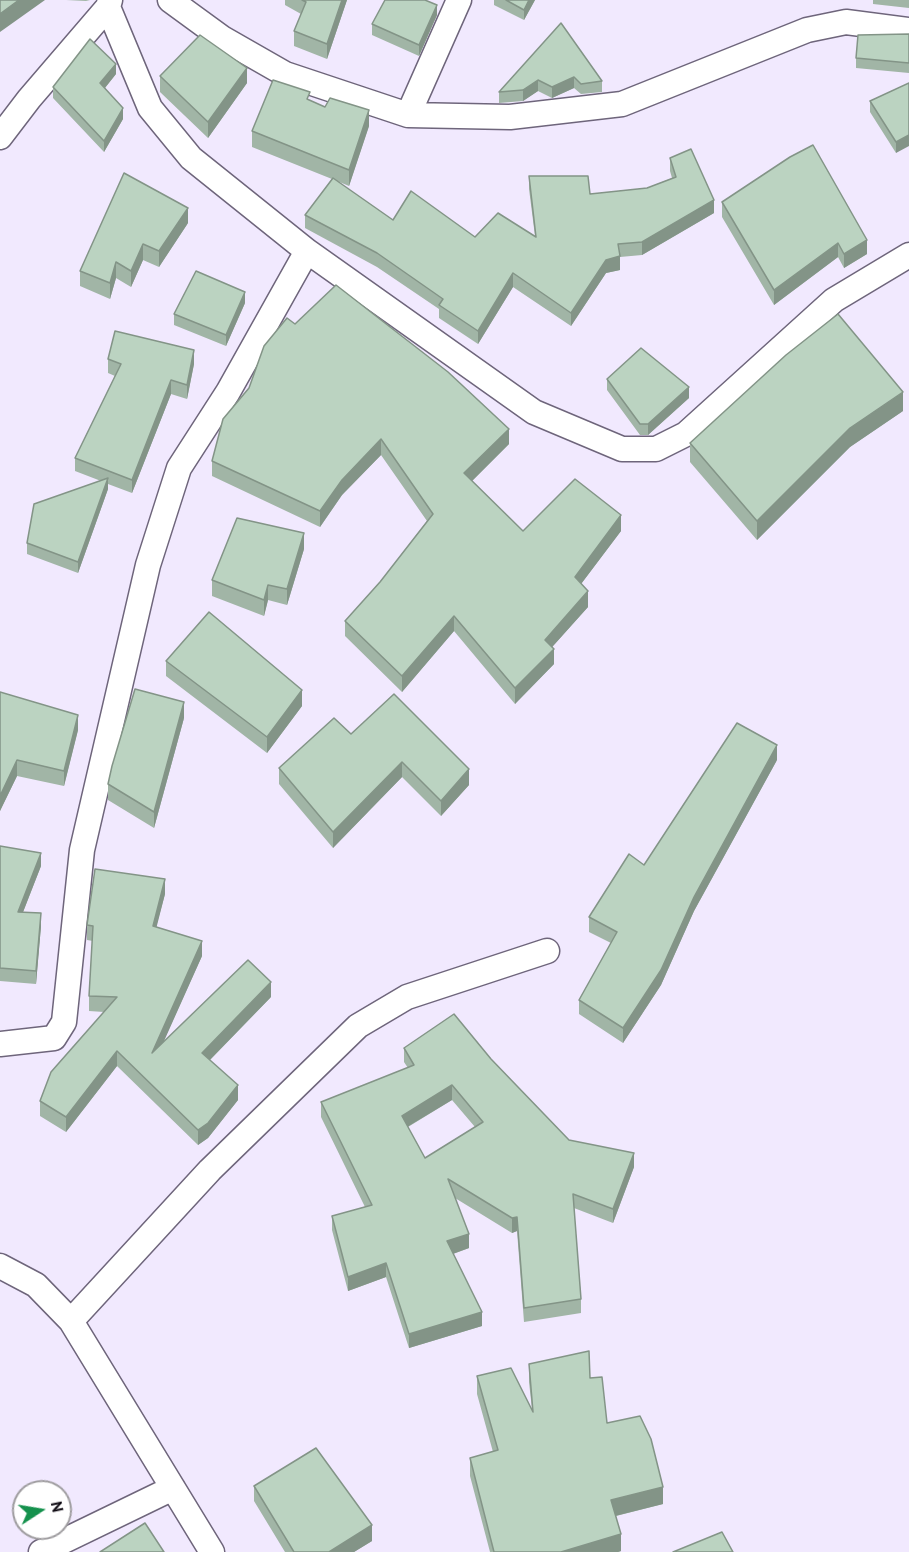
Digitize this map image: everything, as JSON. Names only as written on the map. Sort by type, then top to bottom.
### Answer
[{"type":"street","points":[[170,0],[222,38],[285,74],[408,116],[510,117],[622,104],[807,30],[846,22],[909,30]]},
{"type":"street","points":[[408,116],[459,0]]},
{"type":"street","points":[[0,137],[109,4],[150,108],[191,158],[307,251],[534,412],[622,449],[656,448],[686,434],[834,300],[909,255]]},
{"type":"street","points":[[0,1044],[54,1038],[64,1022],[82,850],[147,565],[179,468],[228,392],[307,251]]},
{"type":"street","points":[[71,1321],[210,1170],[358,1026],[407,997],[547,951]]},
{"type":"street","points":[[0,1266],[36,1285],[71,1321],[212,1552]]},
{"type":"street","points":[[41,1552],[173,1488]]},
{"type":"building","points":[[0,0],[19,0],[0,14]]},
{"type":"building","points":[[302,0],[342,0],[327,44],[294,31],[306,2]]},
{"type":"building","points":[[385,0],[425,0],[437,5],[419,45],[372,24]]},
{"type":"building","points":[[506,0],[529,0],[524,10]]},
{"type":"building","points":[[561,23],[602,81],[581,84],[574,77],[552,87],[538,80],[523,90],[499,92]]},
{"type":"building","points":[[909,34],[909,63],[856,58],[858,35]]},
{"type":"building","points":[[200,35],[247,68],[208,122],[160,76]]},
{"type":"building","points":[[90,39],[116,64],[100,83],[123,108],[104,141],[53,87]]},
{"type":"building","points":[[273,80],[310,92],[307,99],[325,107],[330,98],[369,110],[349,170],[252,131]]},
{"type":"building","points":[[909,83],[909,135],[896,142],[870,101]]},
{"type":"building","points":[[813,145],[867,240],[844,254],[838,243],[774,290],[722,202],[790,157]]},
{"type":"building","points":[[691,149],[714,200],[642,242],[618,244],[620,256],[606,260],[571,313],[513,273],[478,331],[439,305],[443,299],[377,253],[305,215],[333,178],[393,220],[411,191],[475,237],[498,213],[536,237],[529,176],[588,176],[590,194],[647,188],[676,177],[670,158]]},
{"type":"building","points":[[124,173],[188,208],[159,251],[143,244],[131,271],[116,262],[110,283],[80,271]]},
{"type":"building","points":[[196,271],[245,292],[226,335],[174,314]]},
{"type":"building","points":[[336,285],[448,372],[509,429],[464,473],[523,531],[575,479],[621,515],[575,577],[588,591],[545,640],[554,649],[515,688],[454,616],[402,676],[345,621],[380,582],[433,514],[381,439],[342,480],[320,511],[212,461],[223,419],[249,388],[264,346],[287,318],[295,324]]},
{"type":"building","points":[[838,314],[903,392],[850,428],[757,521],[690,443],[786,355]]},
{"type":"building","points":[[115,331],[194,350],[187,385],[171,380],[132,480],[75,458],[121,364],[108,359]]},
{"type":"building","points":[[641,348],[689,387],[648,424],[640,424],[607,379]]},
{"type":"building","points":[[108,478],[78,562],[27,543],[34,504]]},
{"type":"building","points":[[237,518],[304,533],[287,589],[268,585],[264,600],[212,580]]},
{"type":"building","points":[[209,612],[302,690],[267,737],[166,661]]},
{"type":"building","points":[[135,689],[184,702],[154,812],[108,784]]},
{"type":"building","points":[[0,692],[78,715],[64,771],[17,760],[0,796]]},
{"type":"building","points":[[394,694],[469,769],[441,801],[402,762],[333,832],[279,768],[334,718],[351,734]]},
{"type":"building","points":[[737,723],[777,745],[694,897],[661,970],[623,1028],[579,1000],[617,932],[589,917],[629,854],[644,865]]},
{"type":"building","points":[[0,846],[41,853],[18,912],[41,913],[36,971],[0,968]]},
{"type":"building","points":[[95,869],[165,879],[153,926],[202,941],[152,1053],[248,960],[271,982],[202,1053],[238,1085],[208,1123],[198,1130],[117,1051],[66,1117],[40,1101],[51,1072],[117,997],[89,996],[93,926],[87,925]]},
{"type":"building","points":[[454,1014],[491,1059],[569,1140],[634,1153],[613,1209],[573,1194],[581,1299],[524,1308],[517,1217],[512,1218],[448,1179],[469,1234],[447,1241],[482,1312],[409,1334],[386,1263],[348,1277],[332,1216],[372,1205],[321,1102],[414,1065],[404,1048]],"holes":[[[452,1085],[483,1122],[425,1158],[402,1116]]]},
{"type":"building","points":[[589,1351],[590,1378],[602,1377],[607,1423],[640,1416],[651,1439],[663,1487],[611,1500],[621,1534],[561,1552],[494,1552],[470,1458],[498,1450],[477,1376],[511,1368],[533,1412],[529,1364]]},
{"type":"building","points":[[316,1448],[372,1525],[329,1552],[294,1552],[254,1486]]},
{"type":"building","points":[[145,1523],[164,1552],[100,1552]]},
{"type":"building","points":[[722,1532],[733,1552],[673,1552]]}]
